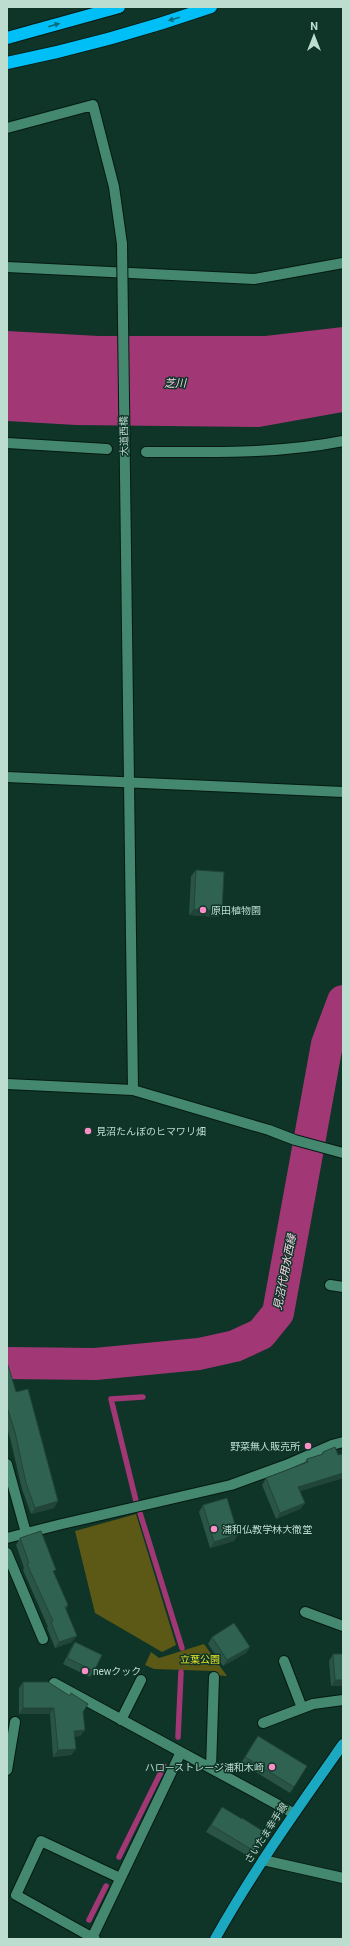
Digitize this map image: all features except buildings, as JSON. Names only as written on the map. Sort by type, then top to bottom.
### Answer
[{"type":"highway","points":[[12,37],[118,7]]},
{"type":"highway","points":[[7,63],[72,48],[211,7]]},
{"type":"main road","name":"さいたま幸手線","points":[[215,1939],[232,1908],[293,1813],[343,1744]]},
{"type":"street","name":"大道西橋","points":[[7,128],[94,105],[114,187],[122,244],[133,1090]]},
{"type":"street","points":[[7,268],[254,279],[343,263]]},
{"type":"street","points":[[146,452],[238,452],[278,450],[343,441]]},
{"type":"street","points":[[7,443],[108,449]]},
{"type":"street","points":[[7,776],[343,792]]},
{"type":"street","points":[[7,1084],[133,1090],[343,1153]]},
{"type":"street","points":[[330,1285],[343,1287]]},
{"type":"street","points":[[7,1538],[231,1485],[343,1442]]},
{"type":"street","points":[[7,1464],[26,1533]]},
{"type":"street","points":[[7,1553],[43,1639]]},
{"type":"street","points":[[305,1612],[343,1626]]},
{"type":"street","points":[[284,1661],[302,1708]]},
{"type":"street","points":[[210,1768],[214,1677]]},
{"type":"street","points":[[121,1720],[140,1680]]},
{"type":"street","points":[[54,1683],[293,1813]]},
{"type":"street","points":[[263,1724],[313,1704],[343,1700]]},
{"type":"street","points":[[7,1770],[15,1722]]},
{"type":"street","points":[[120,1878],[41,1841],[16,1895],[94,1938],[120,1878],[181,1752]]},
{"type":"street","points":[[263,1860],[343,1878]]},
{"type":"green space","points":[[136,1514],[176,1645],[162,1652],[95,1613],[75,1531]]},
{"type":"green space","name":"立葉公園","points":[[204,1644],[227,1676],[213,1675],[213,1671],[154,1669],[145,1665],[151,1652],[159,1658]]},
{"type":"water","name":"芝川","points":[[343,327],[343,412],[259,427],[76,425],[7,421],[7,331],[99,336],[265,336]]},
{"type":"waterway","name":"見沼代用水西縁","points":[[7,1363],[95,1364],[199,1354],[235,1346],[261,1334],[278,1313],[327,1044],[343,1001]]},
{"type":"waterway","points":[[136,1501],[111,1399],[143,1397]]},
{"type":"waterway","points":[[140,1513],[182,1648]]},
{"type":"waterway","points":[[178,1737],[181,1672]]},
{"type":"waterway","points":[[119,1857],[164,1766]]},
{"type":"waterway","points":[[89,1920],[106,1886]]},
{"type":"place","name":"原田植物園","points":[[203,910]]},
{"type":"place","name":"見沼たんぼのヒマワリ畑","points":[[88,1131]]},
{"type":"place","name":"野菜無人販売所","points":[[308,1446]]},
{"type":"place","name":"浦和仏教学林大徹堂","points":[[214,1529]]},
{"type":"place","name":"newクック","points":[[85,1671]]},
{"type":"place","name":"ハローストレージ浦和木崎","points":[[272,1767]]}]
